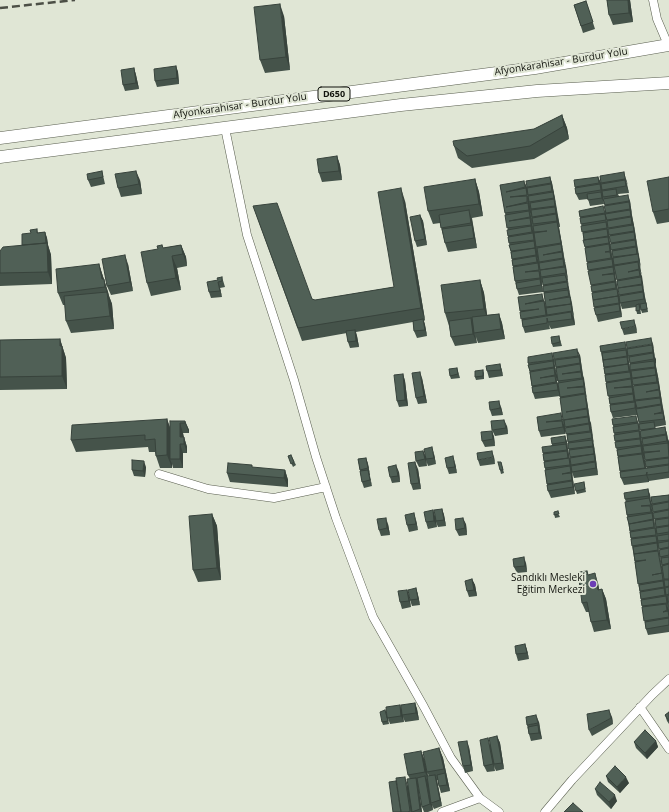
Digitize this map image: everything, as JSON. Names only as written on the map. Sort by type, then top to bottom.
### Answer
[{"type":"highway","name":"Afyonkarahisar - Burdur Yolu","points":[[0,138],[535,68],[669,46]]},
{"type":"highway","name":"Afyonkarahisar - Burdur Yolu","points":[[0,157],[402,105],[537,91],[669,83]]},
{"type":"street","points":[[653,0],[657,19],[669,46]]},
{"type":"street","points":[[225,128],[247,235],[294,380],[326,487],[373,617],[451,758],[480,798],[499,812]]},
{"type":"street","points":[[159,474],[208,490],[274,498],[326,487]]},
{"type":"street","points":[[545,812],[572,780],[669,678]]},
{"type":"street","points":[[640,707],[669,749]]},
{"type":"street","points":[[442,812],[480,798]]},
{"type":"building","points":[[607,0],[628,0],[629,13],[609,15]]},
{"type":"building","points":[[586,1],[593,22],[581,26],[574,5]]},
{"type":"building","points":[[280,4],[286,57],[260,60],[254,7]]},
{"type":"building","points":[[176,66],[177,78],[155,81],[154,69]]},
{"type":"building","points":[[134,68],[136,83],[123,85],[121,70]]},
{"type":"building","points":[[562,115],[564,126],[530,146],[467,156],[454,146],[453,141],[534,129]]},
{"type":"building","points":[[337,156],[339,171],[319,173],[317,159]]},
{"type":"building","points":[[102,171],[103,177],[88,180],[87,174]]},
{"type":"building","points":[[136,171],[139,184],[118,188],[115,174]]},
{"type":"building","points":[[624,172],[625,179],[601,183],[600,176]]},
{"type":"building","points":[[550,177],[551,183],[527,187],[526,181]]},
{"type":"building","points":[[598,177],[599,183],[575,187],[574,180]]},
{"type":"building","points":[[669,177],[669,209],[653,212],[647,181]]},
{"type":"building","points":[[475,179],[479,204],[428,211],[424,187]]},
{"type":"building","points":[[625,180],[626,186],[602,190],[601,184]]},
{"type":"building","points":[[524,181],[525,187],[506,192],[526,188],[527,195],[510,197],[527,196],[527,202],[506,207],[528,203],[529,210],[505,213],[500,185]]},
{"type":"building","points":[[551,184],[552,191],[528,195],[527,188]]},
{"type":"building","points":[[600,184],[601,190],[576,194],[575,188]]},
{"type":"building","points":[[401,188],[421,308],[298,328],[253,206],[277,203],[312,299],[315,300],[394,287],[378,192]]},
{"type":"building","points":[[616,189],[617,195],[603,197],[602,191]]},
{"type":"building","points":[[553,192],[554,198],[529,202],[528,196]]},
{"type":"building","points":[[601,192],[602,198],[588,200],[587,194]]},
{"type":"building","points":[[628,195],[629,201],[605,205],[603,199]]},
{"type":"building","points":[[554,199],[555,206],[531,209],[530,203]]},
{"type":"building","points":[[629,202],[630,209],[606,213],[604,206]]},
{"type":"building","points":[[603,206],[605,213],[580,217],[579,211]]},
{"type":"building","points":[[555,207],[556,213],[532,217],[531,210]]},
{"type":"building","points":[[469,210],[471,223],[441,228],[439,215]]},
{"type":"building","points":[[630,210],[631,216],[607,220],[605,214]]},
{"type":"building","points":[[529,211],[530,217],[509,221],[530,218],[531,225],[507,228],[505,215]]},
{"type":"building","points":[[556,214],[557,221],[533,224],[532,218]]},
{"type":"building","points":[[605,214],[606,220],[581,224],[580,218]]},
{"type":"building","points":[[420,215],[425,239],[415,241],[410,217]]},
{"type":"building","points":[[631,217],[632,224],[608,228],[607,221]]},
{"type":"building","points":[[557,222],[561,243],[536,247],[534,233],[547,231],[534,232],[533,226]]},
{"type":"building","points":[[606,222],[607,228],[582,232],[581,226]]},
{"type":"building","points":[[472,225],[474,238],[445,243],[442,229]]},
{"type":"building","points":[[633,225],[634,231],[609,235],[608,229]]},
{"type":"building","points":[[531,226],[532,232],[508,236],[507,230]]},
{"type":"building","points":[[37,229],[37,233],[45,232],[46,243],[22,245],[22,234],[31,233],[30,230]]},
{"type":"building","points":[[607,229],[608,236],[584,240],[583,233]]},
{"type":"building","points":[[634,232],[635,239],[611,243],[609,236]]},
{"type":"building","points":[[533,233],[534,240],[509,243],[508,237]]},
{"type":"building","points":[[608,237],[609,243],[585,247],[583,240]]},
{"type":"building","points":[[635,240],[636,246],[611,250],[610,244]]},
{"type":"building","points":[[534,241],[535,248],[511,251],[509,245]]},
{"type":"building","points":[[47,243],[48,272],[0,273],[0,251],[3,247]]},
{"type":"building","points":[[561,244],[562,251],[543,255],[562,252],[563,258],[539,262],[537,248]]},
{"type":"building","points":[[609,244],[610,251],[605,252],[610,252],[611,258],[587,262],[585,248]]},
{"type":"building","points":[[162,245],[163,248],[181,245],[183,254],[172,256],[176,278],[147,283],[141,252],[158,249],[157,246]]},
{"type":"building","points":[[636,247],[637,254],[613,257],[612,251]]},
{"type":"building","points":[[535,248],[536,255],[512,259],[511,252]]},
{"type":"building","points":[[638,254],[639,261],[614,265],[613,258]]},
{"type":"building","points":[[125,255],[130,282],[107,286],[102,259]]},
{"type":"building","points":[[536,256],[537,262],[513,266],[512,260]]},
{"type":"building","points":[[563,259],[564,266],[540,270],[539,263]]},
{"type":"building","points":[[612,259],[613,266],[588,270],[587,263]]},
{"type":"building","points":[[638,262],[639,269],[628,272],[639,270],[640,276],[617,280],[614,266]]},
{"type":"building","points":[[538,263],[539,270],[525,272],[539,271],[540,278],[515,281],[513,267]]},
{"type":"building","points":[[99,264],[105,287],[58,293],[56,269]]},
{"type":"building","points":[[565,267],[566,273],[541,277],[540,270]]},
{"type":"building","points":[[613,267],[614,273],[602,275],[614,274],[615,281],[591,285],[588,271]]},
{"type":"building","points":[[565,275],[567,281],[543,285],[542,278]]},
{"type":"building","points":[[222,277],[222,281],[218,282],[220,291],[209,292],[207,282],[218,280],[217,278]]},
{"type":"building","points":[[641,277],[642,284],[618,288],[617,281]]},
{"type":"building","points":[[540,279],[541,285],[517,289],[516,283]]},
{"type":"building","points":[[480,280],[484,309],[445,313],[441,285]]},
{"type":"building","points":[[567,282],[568,288],[543,292],[543,286]]},
{"type":"building","points":[[615,282],[616,288],[592,292],[591,286]]},
{"type":"building","points":[[642,285],[643,291],[619,295],[618,288]]},
{"type":"building","points":[[617,289],[618,296],[593,300],[592,293]]},
{"type":"building","points":[[568,290],[569,296],[549,300],[570,297],[571,304],[546,307],[544,293]]},
{"type":"building","points":[[107,292],[110,316],[66,321],[64,296]]},
{"type":"building","points":[[643,292],[644,299],[620,303],[619,296]]},
{"type":"building","points":[[542,294],[543,300],[525,304],[544,301],[546,315],[521,319],[520,312],[539,309],[520,311],[518,297]]},
{"type":"building","points":[[618,296],[619,303],[594,307],[593,300]]},
{"type":"building","points":[[646,303],[647,309],[641,310],[640,304]]},
{"type":"building","points":[[571,304],[572,311],[547,315],[546,308]]},
{"type":"building","points":[[619,304],[620,311],[596,315],[594,308]]},
{"type":"building","points":[[639,304],[640,310],[636,311],[636,305]]},
{"type":"building","points":[[571,312],[572,319],[548,322],[547,318],[547,323],[523,327],[522,320]]},
{"type":"building","points":[[499,314],[501,329],[474,333],[472,317]]},
{"type":"building","points":[[471,318],[473,334],[451,337],[449,321]]},
{"type":"building","points":[[423,319],[425,330],[414,331],[413,321]]},
{"type":"building","points":[[634,320],[635,326],[622,329],[620,322]]},
{"type":"building","points":[[355,330],[356,341],[348,342],[346,331]]},
{"type":"building","points":[[559,336],[560,342],[552,344],[551,337]]},
{"type":"building","points":[[651,338],[652,344],[627,348],[626,342]]},
{"type":"building","points":[[60,339],[60,346],[62,346],[62,376],[0,377],[0,340]]},
{"type":"building","points":[[625,342],[626,348],[601,352],[600,346]]},
{"type":"building","points":[[652,345],[653,352],[628,356],[627,349]]},
{"type":"building","points":[[577,349],[578,356],[554,359],[553,353]]},
{"type":"building","points":[[626,350],[627,356],[603,360],[602,353]]},
{"type":"building","points":[[552,353],[553,360],[528,363],[528,357]]},
{"type":"building","points":[[653,353],[654,359],[630,363],[629,357]]},
{"type":"building","points":[[579,357],[580,363],[556,367],[555,360]]},
{"type":"building","points":[[627,357],[628,364],[604,367],[603,360]]},
{"type":"building","points":[[553,361],[554,367],[530,371],[528,365]]},
{"type":"building","points":[[654,361],[655,367],[630,370],[630,364]]},
{"type":"building","points":[[500,364],[501,370],[487,371],[486,366]]},
{"type":"building","points":[[580,364],[581,371],[562,374],[581,372],[582,378],[558,381],[556,368]]},
{"type":"building","points":[[628,364],[629,371],[605,374],[604,368]]},
{"type":"building","points":[[457,368],[458,374],[450,376],[449,369]]},
{"type":"building","points":[[554,368],[555,375],[540,378],[555,376],[556,382],[532,386],[530,372]]},
{"type":"building","points":[[655,368],[656,375],[632,378],[631,371]]},
{"type":"building","points":[[483,370],[483,376],[475,377],[475,371]]},
{"type":"building","points":[[420,372],[424,396],[416,398],[412,373]]},
{"type":"building","points":[[630,372],[631,378],[606,382],[605,375]]},
{"type":"building","points":[[403,374],[405,400],[397,401],[394,375]]},
{"type":"building","points":[[656,375],[657,382],[633,385],[632,379]]},
{"type":"building","points":[[583,379],[584,386],[567,388],[584,387],[585,393],[560,397],[558,383]]},
{"type":"building","points":[[631,379],[632,386],[614,388],[632,387],[633,393],[608,396],[606,383]]},
{"type":"building","points":[[557,383],[558,390],[533,393],[532,387]]},
{"type":"building","points":[[658,383],[659,389],[646,392],[659,390],[660,397],[635,400],[633,386]]},
{"type":"building","points":[[585,394],[587,408],[566,412],[587,409],[588,416],[563,420],[560,398]]},
{"type":"building","points":[[633,394],[634,401],[610,404],[609,398]]},
{"type":"building","points":[[660,398],[661,404],[637,408],[635,401]]},
{"type":"building","points":[[499,401],[500,408],[490,410],[489,402]]},
{"type":"building","points":[[635,402],[635,408],[611,412],[610,405]]},
{"type":"building","points":[[661,405],[662,412],[654,414],[663,413],[664,419],[639,422],[636,409]]},
{"type":"building","points":[[561,413],[562,420],[546,422],[562,421],[563,427],[539,431],[537,417]]},
{"type":"building","points":[[636,416],[637,422],[613,425],[612,419]]},
{"type":"building","points":[[588,417],[589,423],[565,427],[564,420]]},
{"type":"building","points":[[167,419],[167,455],[156,456],[155,439],[145,440],[145,435],[71,440],[72,425]]},
{"type":"building","points":[[504,420],[506,428],[492,430],[491,421]]},
{"type":"building","points":[[170,421],[185,421],[185,423],[180,423],[180,437],[184,437],[184,444],[180,444],[180,459],[170,459]]},
{"type":"building","points":[[654,422],[655,428],[640,430],[639,424]]},
{"type":"building","points":[[638,423],[639,430],[614,433],[613,427]]},
{"type":"building","points":[[589,424],[590,431],[566,434],[565,428]]},
{"type":"building","points":[[665,427],[666,434],[641,438],[640,431]]},
{"type":"building","points":[[492,431],[493,439],[482,441],[481,432]]},
{"type":"building","points":[[639,431],[640,438],[615,441],[614,435]]},
{"type":"building","points":[[591,432],[592,438],[568,442],[567,435]]},
{"type":"building","points":[[666,435],[667,441],[643,445],[642,439]]},
{"type":"building","points":[[565,436],[566,442],[552,444],[551,438]]},
{"type":"building","points":[[640,439],[641,445],[616,448],[615,442]]},
{"type":"building","points":[[592,440],[593,446],[568,449],[568,443]]},
{"type":"building","points":[[668,443],[669,457],[645,460],[644,453],[660,451],[644,452],[643,446]]},
{"type":"building","points":[[566,444],[567,450],[543,453],[542,447]]},
{"type":"building","points":[[641,446],[642,453],[618,456],[617,450]]},
{"type":"building","points":[[432,447],[434,458],[426,459],[424,449]]},
{"type":"building","points":[[593,447],[594,454],[570,457],[569,450]]},
{"type":"building","points":[[423,451],[425,459],[416,461],[415,452]]},
{"type":"building","points":[[492,451],[493,457],[478,460],[477,453]]},
{"type":"building","points":[[567,451],[568,458],[544,461],[543,454]]},
{"type":"building","points":[[594,454],[595,461],[571,465],[570,458]]},
{"type":"building","points":[[642,454],[645,468],[620,471],[618,457]]},
{"type":"building","points":[[291,455],[294,462],[291,464],[288,456]]},
{"type":"building","points":[[453,456],[455,467],[447,468],[445,458]]},
{"type":"building","points":[[366,458],[368,468],[360,470],[358,459]]},
{"type":"building","points":[[569,458],[570,465],[545,468],[544,462]]},
{"type":"building","points":[[669,458],[669,464],[646,467],[645,461]]},
{"type":"building","points":[[132,460],[144,461],[143,471],[132,470]]},
{"type":"building","points":[[415,462],[419,483],[411,484],[408,463]]},
{"type":"building","points":[[498,462],[501,462],[503,470],[500,470]]},
{"type":"building","points":[[595,462],[596,468],[572,472],[571,466]]},
{"type":"building","points":[[228,463],[285,470],[284,478],[227,473]]},
{"type":"building","points":[[396,465],[398,476],[390,477],[388,467]]},
{"type":"building","points":[[669,465],[669,472],[647,475],[647,472],[646,475],[621,478],[620,472]]},
{"type":"building","points":[[570,466],[571,472],[562,474],[571,473],[572,480],[547,484],[545,470]]},
{"type":"building","points":[[368,470],[370,480],[362,482],[360,471]]},
{"type":"building","points":[[572,481],[573,487],[548,491],[547,485]]},
{"type":"building","points":[[584,482],[585,489],[576,491],[574,484]]},
{"type":"building","points":[[648,489],[649,496],[625,499],[624,493]]},
{"type":"building","points":[[669,495],[669,501],[652,504],[651,497]]},
{"type":"building","points":[[649,498],[651,505],[641,506],[650,506],[651,512],[627,515],[625,502]]},
{"type":"building","points":[[669,502],[669,509],[653,512],[652,505]]},
{"type":"building","points":[[442,509],[444,520],[436,521],[434,510]]},
{"type":"building","points":[[433,510],[434,521],[426,522],[424,512]]},
{"type":"building","points":[[669,510],[669,517],[654,519],[653,513]]},
{"type":"building","points":[[558,511],[559,514],[554,515],[554,512]]},
{"type":"building","points":[[414,513],[416,524],[407,525],[405,515]]},
{"type":"building","points":[[652,513],[653,519],[629,524],[627,517]]},
{"type":"building","points":[[212,514],[217,568],[193,570],[189,516]]},
{"type":"building","points":[[386,518],[387,528],[379,530],[377,519]]},
{"type":"building","points":[[463,518],[465,528],[456,530],[455,519]]},
{"type":"building","points":[[669,518],[669,525],[656,527],[655,520]]},
{"type":"building","points":[[653,520],[654,527],[630,531],[629,524]]},
{"type":"building","points":[[669,526],[669,532],[657,534],[656,528]]},
{"type":"building","points":[[655,528],[656,535],[631,538],[630,532]]},
{"type":"building","points":[[669,534],[669,540],[658,541],[657,536]]},
{"type":"building","points":[[656,536],[657,542],[632,546],[631,539]]},
{"type":"building","points":[[669,541],[669,547],[659,549],[658,543]]},
{"type":"building","points":[[657,543],[658,550],[634,554],[633,547]]},
{"type":"building","points":[[669,548],[669,555],[660,557],[659,550]]},
{"type":"building","points":[[658,551],[663,580],[638,584],[635,562],[646,560],[635,561],[634,554]]},
{"type":"building","points":[[524,557],[525,566],[514,567],[513,559]]},
{"type":"building","points":[[669,557],[669,563],[662,565],[661,558]]},
{"type":"building","points":[[669,564],[669,579],[664,579],[662,566]]},
{"type":"building","points":[[587,571],[588,575],[595,573],[598,590],[602,589],[607,620],[591,622],[587,602],[582,603],[578,572]]},
{"type":"building","points":[[472,579],[474,590],[467,591],[465,581]]},
{"type":"building","points":[[664,580],[669,580],[669,586],[665,587]]},
{"type":"building","points":[[663,581],[664,587],[640,591],[639,585]]},
{"type":"building","points":[[669,587],[669,594],[666,595],[665,588]]},
{"type":"building","points":[[416,588],[418,599],[410,600],[408,590]]},
{"type":"building","points":[[664,588],[665,595],[641,599],[640,592]]},
{"type":"building","points":[[407,590],[409,601],[400,602],[398,591]]},
{"type":"building","points":[[666,596],[667,603],[642,606],[641,600]]},
{"type":"building","points":[[666,604],[667,610],[663,612],[668,611],[669,617],[644,621],[642,607]]},
{"type":"building","points":[[669,618],[669,625],[646,629],[645,622]]},
{"type":"building","points":[[525,644],[527,653],[516,654],[515,646]]},
{"type":"building","points":[[415,703],[416,713],[402,715],[401,705]]},
{"type":"building","points":[[400,705],[401,716],[387,718],[386,707]]},
{"type":"building","points":[[385,710],[388,721],[382,722],[380,712]]},
{"type":"building","points":[[609,710],[611,718],[589,730],[587,714]]},
{"type":"building","points":[[669,712],[669,721],[665,715]]},
{"type":"building","points":[[536,715],[538,723],[527,725],[526,717]]},
{"type":"building","points":[[538,725],[539,733],[529,734],[528,727]]},
{"type":"building","points":[[645,730],[656,741],[645,753],[634,742]]},
{"type":"building","points":[[497,736],[502,763],[494,764],[489,738]]},
{"type":"building","points":[[488,738],[493,764],[484,766],[480,740]]},
{"type":"building","points":[[467,741],[471,765],[463,766],[458,742]]},
{"type":"building","points":[[439,748],[444,769],[427,772],[423,752]]},
{"type":"building","points":[[421,751],[425,772],[408,775],[404,754]]},
{"type":"building","points":[[615,766],[626,777],[617,787],[606,776]]},
{"type":"building","points":[[445,773],[447,785],[439,786],[437,775]]},
{"type":"building","points":[[435,775],[440,800],[431,803],[427,776]]},
{"type":"building","points":[[425,776],[430,804],[422,807],[417,778]]},
{"type":"building","points":[[405,777],[410,811],[401,812],[396,778]]},
{"type":"building","points":[[416,778],[420,809],[412,812],[407,779]]},
{"type":"building","points":[[396,781],[401,812],[393,812],[389,782]]},
{"type":"building","points":[[600,782],[615,795],[609,802],[595,789]]},
{"type":"building","points":[[573,803],[583,812],[564,812]]},
{"type":"railway","points":[[0,8],[75,0]]},
{"type":"place","name":"Sandıklı Mesleki Eğitim Merkezi","points":[[593,584]]}]
